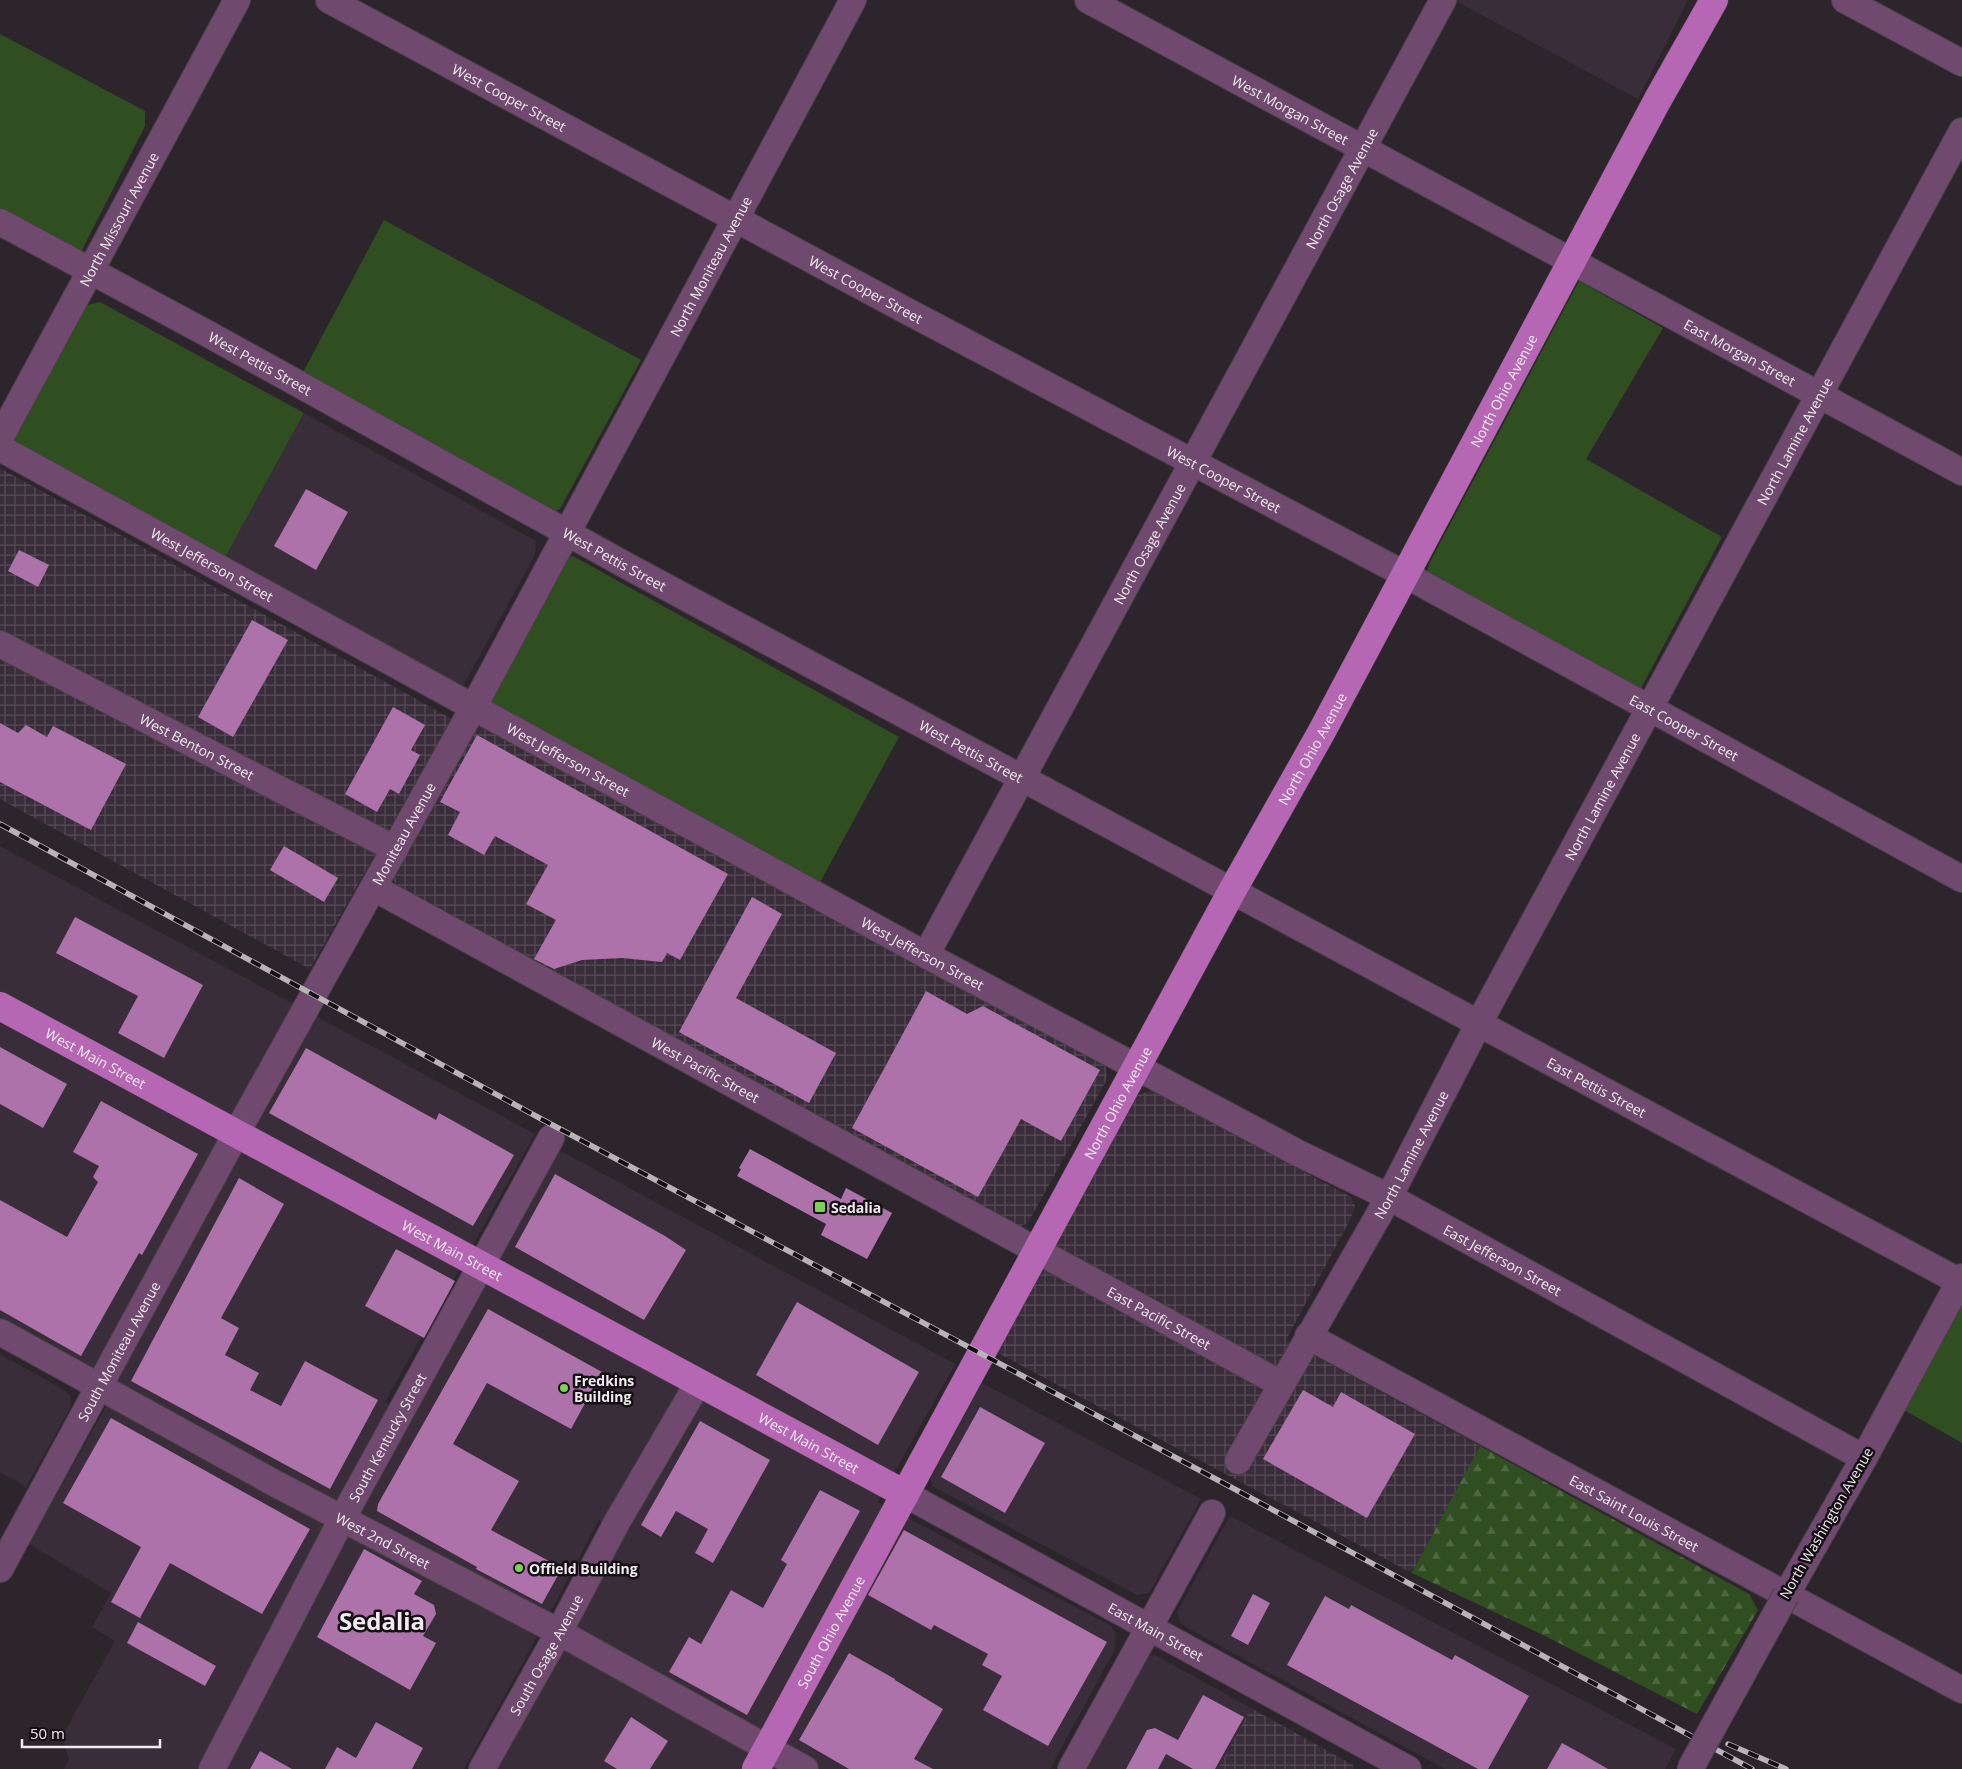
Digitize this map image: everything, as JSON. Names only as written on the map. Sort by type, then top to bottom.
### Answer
[{"type":"main road","name":"North Ohio Avenue","points":[[905,1494],[1232,891],[1322,733],[1657,102],[1714,0]]},
{"type":"main road","name":"West Main Street","points":[[1,1010],[236,1134],[905,1494]]},
{"type":"main road","name":"South Ohio Avenue","points":[[761,1759],[905,1494]]},
{"type":"street","name":"North Missouri Avenue","points":[[0,438],[236,0]]},
{"type":"street","name":"West Cooper Street","points":[[329,0],[1193,463],[1406,575]]},
{"type":"street","name":"North Moniteau Avenue","points":[[566,532],[853,0]]},
{"type":"street","name":"West Morgan Street","points":[[1088,0],[1572,261]]},
{"type":"street","name":"North Osage Avenue","points":[[926,955],[1443,0]]},
{"type":"street","points":[[1845,0],[1962,63]]},
{"type":"street","name":"North Lamine Avenue","points":[[1238,1461],[1389,1197],[1479,1023],[1962,131]]},
{"type":"street","name":"West Pettis Street","points":[[0,222],[566,532],[1232,891]]},
{"type":"street","name":"East Morgan Street","points":[[1572,261],[1962,472]]},
{"type":"street","name":"West Jefferson Street","points":[[0,448],[926,955],[1136,1067]]},
{"type":"street","name":"Moniteau Avenue","points":[[236,1134],[396,849],[566,532]]},
{"type":"street","name":"East Cooper Street","points":[[1406,575],[1962,879]]},
{"type":"street","name":"West Benton Street","points":[[0,644],[396,849]]},
{"type":"street","name":"West Pacific Street","points":[[374,888],[1036,1252]]},
{"type":"street","name":"East Pettis Street","points":[[1232,891],[1961,1281]]},
{"type":"street","name":"East Jefferson Street","points":[[1136,1067],[1298,1153],[1389,1197],[1864,1458]]},
{"type":"street","name":"South Moniteau Avenue","points":[[0,1569],[236,1134]]},
{"type":"street","name":"South Kentucky Street","points":[[212,1769],[342,1519],[551,1138]]},
{"type":"street","name":"East Pacific Street","points":[[1036,1252],[1281,1384]]},
{"type":"street","name":"North Washington Avenue","points":[[1690,1769],[1961,1281]]},
{"type":"street","name":"West 2nd Street","points":[[0,1332],[342,1519],[558,1632],[761,1759],[805,1769]]},
{"type":"street","name":"East Saint Louis Street","points":[[1308,1336],[1962,1690]]},
{"type":"street","name":"South Osage Avenue","points":[[482,1769],[617,1522],[698,1383]]},
{"type":"street","name":"East Main Street","points":[[905,1494],[1393,1765]]},
{"type":"street","points":[[1071,1769],[1212,1513]]},
{"type":"shaded area","points":[[1454,0],[1688,0],[1638,99]]},
{"type":"shaded area","points":[[304,413],[536,541],[535,555],[463,686],[450,690],[221,565]]},
{"type":"shaded area","points":[[0,468],[452,719],[310,969],[0,799]]},
{"type":"shaded area","points":[[477,726],[488,729],[1104,1062],[1107,1071],[1106,1081],[1028,1223],[1021,1226],[1013,1225],[400,891],[392,878]]},
{"type":"shaded area","points":[[0,846],[535,1134],[385,1402],[412,1417],[559,1150],[955,1364],[878,1502],[1111,1626],[1116,1634],[1115,1649],[1050,1769],[497,1769],[625,1534],[599,1520],[464,1769],[64,1769],[69,1759],[62,1736],[115,1641],[92,1627],[111,1593],[29,1544],[117,1387],[0,1323]]},
{"type":"shaded area","points":[[1152,1090],[1351,1197],[1355,1206],[1350,1220],[1286,1340],[1480,1446],[1412,1573],[996,1352],[1138,1095]]},
{"type":"shaded area","points":[[0,1354],[64,1390],[71,1397],[70,1408],[26,1487],[0,1472]]},
{"type":"shaded area","points":[[982,1383],[1201,1499],[1149,1593],[1137,1595],[932,1486],[931,1478]]},
{"type":"shaded area","points":[[1230,1516],[1676,1749],[1665,1769],[1445,1769],[1187,1628],[1180,1622],[1177,1612]]},
{"type":"shaded area","points":[[1155,1655],[1251,1708],[1218,1769],[1082,1769],[1147,1657]]},
{"type":"shaded area","points":[[1251,1708],[1353,1765],[1354,1769],[1218,1769]]},
{"type":"green space","points":[[0,34],[145,111],[145,126],[80,254],[0,216]]},
{"type":"green space","points":[[384,220],[641,360],[560,509],[548,514],[301,376]]},
{"type":"green space","points":[[1579,281],[1663,328],[1586,459],[1722,537],[1641,688],[1630,688],[1426,574],[1430,562]]},
{"type":"green space","points":[[100,302],[304,413],[221,565],[6,446],[83,306]]},
{"type":"green space","points":[[573,556],[899,737],[818,886],[491,702],[490,683],[559,561]]},
{"type":"green space","points":[[1962,1304],[1962,1443],[1899,1407]]},
{"type":"green space","points":[[1480,1446],[1749,1594],[1758,1610],[1697,1714],[1547,1637],[1412,1573]]},
{"type":"building","points":[[306,489],[348,512],[316,570],[274,546]]},
{"type":"building","points":[[19,550],[49,565],[38,587],[8,571]]},
{"type":"building","points":[[252,620],[288,640],[233,737],[198,717]]},
{"type":"building","points":[[393,707],[425,725],[411,750],[420,755],[399,794],[390,789],[377,812],[345,794]]},
{"type":"building","points":[[0,723],[18,733],[26,725],[47,737],[53,726],[126,764],[91,830],[0,782]]},
{"type":"building","points":[[477,735],[728,874],[680,960],[667,953],[662,962],[622,958],[582,960],[554,969],[534,959],[556,920],[526,904],[548,865],[495,836],[484,855],[448,835],[460,812],[440,802]]},
{"type":"building","points":[[284,846],[338,878],[324,902],[270,870]]},
{"type":"building","points":[[752,897],[782,914],[736,998],[836,1053],[809,1103],[679,1032]]},
{"type":"building","points":[[75,917],[203,985],[164,1058],[118,1033],[138,996],[56,953]]},
{"type":"building","points":[[926,991],[967,1014],[983,1006],[1100,1070],[1061,1141],[1021,1119],[978,1197],[852,1128]]},
{"type":"building","points":[[0,1047],[67,1084],[43,1128],[0,1104]]},
{"type":"building","points":[[306,1048],[436,1120],[439,1113],[514,1155],[473,1226],[269,1113]]},
{"type":"building","points":[[101,1101],[198,1154],[142,1255],[139,1253],[81,1356],[0,1310],[0,1200],[67,1237],[98,1182],[93,1177],[99,1166],[73,1152]]},
{"type":"building","points":[[750,1149],[841,1199],[846,1188],[892,1213],[867,1259],[821,1235],[826,1224],[737,1176],[741,1169],[739,1168]]},
{"type":"building","points":[[555,1174],[665,1236],[686,1250],[644,1320],[515,1247]]},
{"type":"building","points":[[239,1178],[284,1204],[221,1318],[239,1328],[225,1355],[259,1373],[250,1390],[281,1406],[305,1361],[378,1400],[330,1489],[131,1381]]},
{"type":"building","points":[[396,1249],[455,1281],[424,1338],[365,1306]]},
{"type":"building","points":[[797,1302],[919,1372],[878,1445],[756,1375]]},
{"type":"building","points":[[488,1309],[602,1372],[571,1429],[487,1383],[453,1444],[519,1481],[491,1530],[562,1568],[542,1604],[476,1569],[477,1567],[377,1511],[378,1504]]},
{"type":"building","points":[[1303,1390],[1333,1407],[1341,1392],[1415,1434],[1367,1518],[1263,1459]]},
{"type":"building","points":[[980,1407],[1045,1443],[1005,1513],[941,1477]]},
{"type":"building","points":[[111,1418],[310,1529],[262,1614],[170,1563],[140,1618],[111,1602],[141,1547],[63,1503]]},
{"type":"building","points":[[700,1421],[770,1460],[713,1563],[695,1553],[708,1529],[676,1511],[661,1537],[641,1525]]},
{"type":"building","points":[[820,1490],[860,1511],[747,1715],[669,1672],[689,1637],[701,1644],[731,1590],[763,1608],[787,1564],[781,1560]]},
{"type":"building","points":[[904,1530],[1107,1642],[1048,1746],[983,1710],[1002,1676],[982,1665],[988,1654],[934,1625],[931,1630],[868,1595]]},
{"type":"building","points":[[364,1549],[422,1581],[414,1594],[434,1605],[436,1614],[423,1636],[436,1643],[410,1690],[317,1637]]},
{"type":"building","points":[[1253,1594],[1270,1603],[1248,1645],[1231,1636]]},
{"type":"building","points":[[1325,1596],[1349,1609],[1351,1605],[1452,1660],[1455,1655],[1529,1696],[1488,1769],[1478,1769],[1287,1665]]},
{"type":"building","points":[[138,1622],[216,1666],[205,1686],[127,1643]]},
{"type":"building","points":[[849,1653],[943,1709],[914,1759],[933,1769],[849,1769],[799,1740]]},
{"type":"building","points":[[1203,1695],[1244,1717],[1215,1769],[1193,1769],[1166,1754],[1158,1769],[1126,1769],[1147,1730],[1155,1728],[1178,1740]]},
{"type":"building","points":[[631,1717],[668,1741],[650,1769],[617,1769],[604,1761]]},
{"type":"building","points":[[376,1722],[423,1748],[412,1769],[325,1769],[337,1747],[356,1758]]},
{"type":"building","points":[[1562,1743],[1582,1754],[1608,1769],[1547,1769]]},
{"type":"building","points":[[260,1751],[292,1769],[250,1769]]},
{"type":"railway","points":[[0,824],[545,1121],[1227,1485],[1752,1769]]},
{"type":"railway","points":[[1728,1744],[1786,1769]]},
{"type":"place","name":"Sedalia","points":[[820,1207]]},
{"type":"place","name":"Fredkins Building","points":[[564,1388]]},
{"type":"place","name":"Offield Building","points":[[519,1568]]},
{"type":"district","name":"Sedalia","points":[[382,1620]]}]
